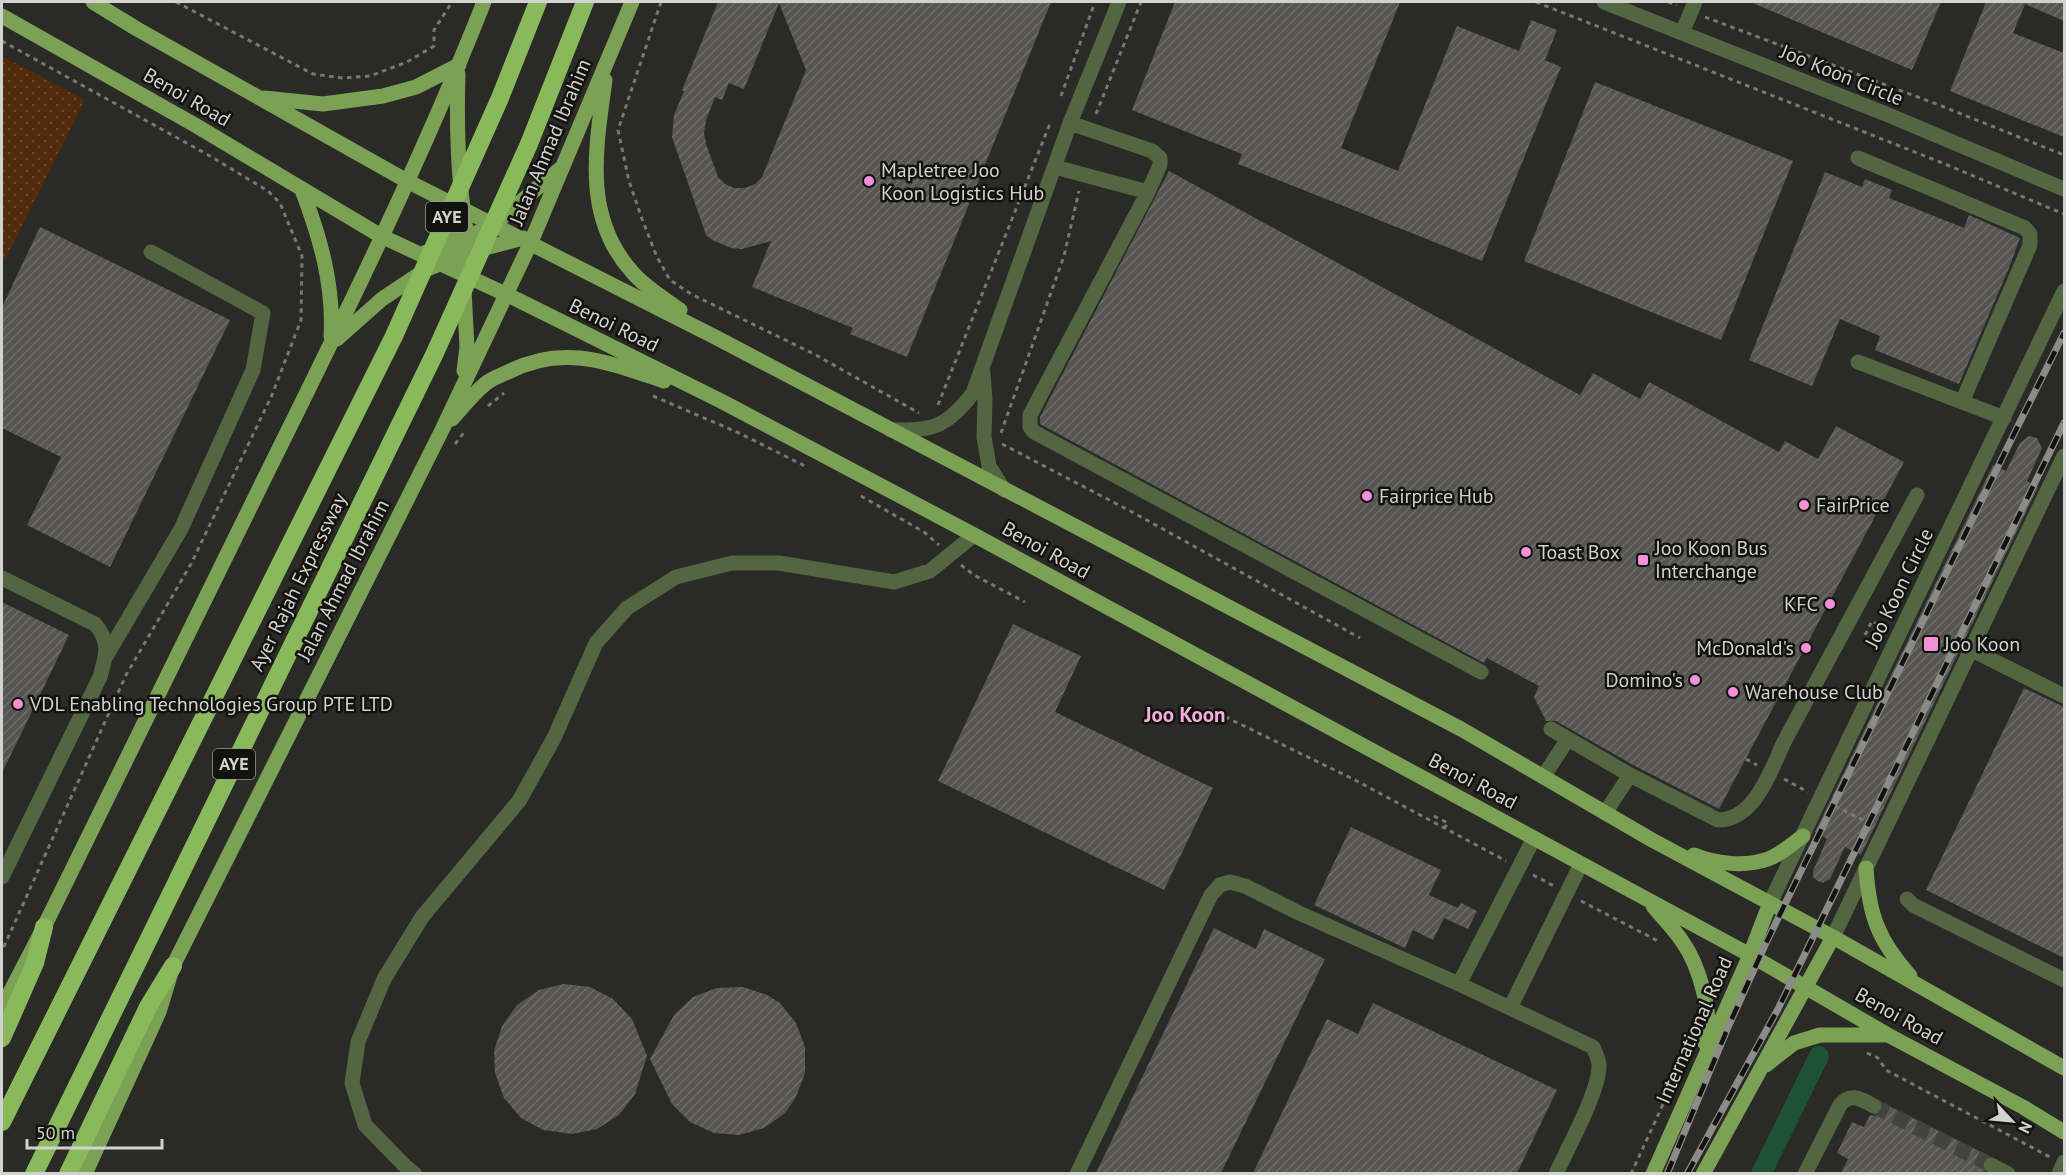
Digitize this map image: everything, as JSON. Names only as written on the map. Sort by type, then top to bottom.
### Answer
[{"type":"highway","name":"Ayer Rajah Expressway","points":[[2,1122],[394,336],[500,98],[538,2]]},
{"type":"highway","name":"Ayer Rajah Expressway","points":[[34,1173],[434,356],[530,144],[585,2]]},
{"type":"highway","points":[[2,1038],[34,963],[44,927]]},
{"type":"highway","points":[[68,1173],[148,1006],[173,966]]},
{"type":"main road","name":"Benoi Road","points":[[93,2],[407,181],[717,338],[1461,729],[1652,840],[1918,984],[2064,1068]]},
{"type":"main road","points":[[2,1008],[330,345],[407,181],[484,2]]},
{"type":"main road","name":"Jalan Ahmad Ibrahim","points":[[85,1173],[159,1012],[173,966],[442,430],[562,167],[632,2]]},
{"type":"main road","name":"Benoi Road","points":[[2,16],[195,125],[381,236],[721,401],[974,535],[1750,955],[1888,1035],[2023,1107],[2064,1132]]},
{"type":"main road","points":[[607,62],[596,160],[596,192],[604,230],[634,274],[717,338]]},
{"type":"main road","points":[[258,97],[324,104],[383,96],[416,87],[459,64]]},
{"type":"main road","points":[[459,64],[456,126],[462,208],[461,274],[464,286],[467,347],[462,385]]},
{"type":"main road","points":[[330,345],[382,299],[462,248],[562,167]]},
{"type":"main road","points":[[302,190],[316,226],[328,276],[332,314],[330,345]]},
{"type":"main road","points":[[441,197],[477,282]]},
{"type":"main road","points":[[419,254],[527,240]]},
{"type":"main road","points":[[442,430],[485,384],[516,368],[543,358],[569,356],[604,361],[721,401]]},
{"type":"main road","points":[[1652,840],[1659,840],[1704,859],[1749,864],[1769,859],[1803,836]]},
{"type":"main road","points":[[1866,868],[1868,899],[1877,929],[1893,956],[1918,984]]},
{"type":"main road","points":[[1647,899],[1683,942],[1699,975],[1707,1008],[1707,1036],[1692,1084]]},
{"type":"main road","name":"International Road","points":[[1653,1173],[1750,955],[1770,903]]},
{"type":"main road","points":[[1703,1173],[1833,937]]},
{"type":"main road","points":[[1759,1070],[1794,1043],[1820,1035],[1888,1035]]},
{"type":"street","points":[[891,430],[918,431],[935,427],[935,420],[961,408],[973,393],[1070,123],[1119,2]]},
{"type":"street","name":"Joo Koon Circle","points":[[1604,2],[1886,114],[2064,189]]},
{"type":"street","points":[[1682,33],[1693,6]]},
{"type":"street","points":[[1070,123],[1152,151],[1160,158],[1160,165],[1148,192],[1030,415],[1030,427],[1034,432],[1481,672]]},
{"type":"street","points":[[1858,158],[2025,228],[2030,234],[2030,245],[1962,402]]},
{"type":"street","points":[[1055,167],[1148,192]]},
{"type":"street","points":[[105,658],[181,529],[253,370],[263,313],[151,252]]},
{"type":"street","name":"Joo Koon Circle","points":[[1770,903],[2064,291]]},
{"type":"street","points":[[1858,363],[2004,418]]},
{"type":"street","points":[[982,367],[985,400],[983,420],[992,445],[989,466],[1004,490]]},
{"type":"street","points":[[1833,937],[2064,456]]},
{"type":"street","points":[[1551,729],[1630,775],[1718,820],[1728,820],[1745,810],[1765,782],[1784,742],[1917,495]]},
{"type":"street","points":[[415,1173],[405,1166],[365,1125],[352,1083],[357,1042],[384,979],[422,917],[519,801],[554,738],[596,643],[627,608],[676,577],[732,563],[780,563],[894,582],[930,571],[974,535]]},
{"type":"street","points":[[2,578],[94,624],[104,634],[106,646],[100,677],[2,877]]},
{"type":"street","points":[[1972,650],[2064,696]]},
{"type":"street","points":[[1543,777],[1568,739]]},
{"type":"street","points":[[1605,813],[1630,775]]},
{"type":"street","points":[[1459,984],[1534,838]]},
{"type":"street","points":[[1510,1008],[1581,864]]},
{"type":"street","points":[[1077,1173],[1211,895],[1220,885],[1230,882],[1245,886],[1299,913],[1593,1047],[1599,1065],[1587,1107],[1556,1173]]},
{"type":"street","points":[[1907,898],[1913,905],[2064,980]]},
{"type":"street","points":[[1805,1173],[1845,1099],[1857,1097],[1874,1106]]},
{"type":"street","points":[[1991,1165],[2008,1173]]},
{"type":"path","points":[[176,2],[313,74],[343,78],[370,76],[407,62],[434,46],[434,30],[452,2]]},
{"type":"path","points":[[661,2],[618,130],[629,180],[642,219],[657,257],[670,280],[691,294],[814,354],[935,420],[935,412],[1052,119]]},
{"type":"path","points":[[1061,98],[1095,2]]},
{"type":"path","points":[[1092,131],[1097,111],[1141,2]]},
{"type":"path","points":[[1536,2],[1940,162],[2064,214]]},
{"type":"path","points":[[1668,2],[1693,6],[2064,155]]},
{"type":"path","points":[[2,41],[210,156],[268,191],[279,203],[302,256],[301,320],[272,395],[191,564],[126,675],[2,951]]},
{"type":"path","points":[[1083,174],[1064,256],[992,445],[1134,513],[1360,638]]},
{"type":"path","points":[[487,406],[506,392]]},
{"type":"path","points":[[645,393],[740,433],[810,469]]},
{"type":"path","points":[[451,449],[471,423]]},
{"type":"path","points":[[859,494],[924,532],[974,575],[1024,602]]},
{"type":"path","points":[[1209,709],[1353,779],[1444,830],[1666,945]]},
{"type":"path","points":[[1434,816],[1448,823],[1444,830]]},
{"type":"path","points":[[1859,1051],[1870,1053],[1878,1058],[1886,1070],[2062,1167]]},
{"type":"path","points":[[1631,1173],[1680,1068]]},
{"type":"shaded area","points":[[2,56],[85,100],[2,266]]},
{"type":"building","name":"Mapletree Joo Koon Logistics Hub","points":[[718,2],[1051,2],[907,357],[850,334],[853,328],[752,287],[771,241],[742,249],[731,248],[706,235],[672,137],[674,115],[684,91],[682,90]],"holes":[[[779,3],[806,70],[762,177],[755,184],[745,188],[734,188],[725,184],[718,177],[706,144],[704,133],[706,120],[715,97],[722,100],[729,83],[744,89]]]},
{"type":"building","points":[[1175,2],[1400,2],[1341,148],[1398,171],[1457,26],[1519,51],[1531,20],[1557,30],[1545,60],[1561,67],[1482,261],[1238,164],[1242,154],[1132,110]]},
{"type":"building","points":[[1750,2],[1941,2],[1912,70]]},
{"type":"building","points":[[1986,2],[2064,2],[2064,21],[2025,4],[2013,33],[2064,53],[2064,137],[1950,91]]},
{"type":"building","points":[[1595,82],[1793,161],[1721,340],[1524,261]]},
{"type":"building","name":"Fairprice Hub","points":[[1169,171],[1580,395],[1593,373],[1640,399],[1649,382],[1779,452],[1785,441],[1818,459],[1836,426],[1904,462],[1719,809],[1635,766],[1556,721],[1546,721],[1534,697],[1539,686],[1487,658],[1484,663],[1040,424],[1040,417]]},
{"type":"building","points":[[1825,172],[1862,187],[1865,179],[1892,190],[1889,198],[1964,228],[1969,215],[2020,238],[1959,384],[1875,350],[1880,336],[1840,319],[1812,386],[1749,360]]},
{"type":"building","points":[[40,227],[230,320],[110,567],[27,525],[61,457],[2,428],[2,307]]},
{"type":"building","points":[[2029,436],[2037,438],[2042,448],[2027,481],[2038,487],[1861,855],[1845,847],[1830,879],[1823,883],[1818,881],[1813,877],[1813,871],[1827,839],[1815,832],[1993,465],[2006,471],[2020,443]]},
{"type":"building","name":"VDL Enabling Technologies Group PTE LTD","points":[[2,602],[69,635],[2,773]]},
{"type":"building","points":[[1013,624],[1081,656],[1055,712],[1213,788],[1164,890],[938,781]]},
{"type":"building","points":[[2024,688],[2064,707],[2064,958],[1926,890]]},
{"type":"building","points":[[1351,827],[1441,870],[1429,895],[1458,908],[1461,903],[1477,911],[1468,929],[1444,918],[1433,940],[1413,930],[1405,948],[1314,905]]},
{"type":"building","points":[[1214,928],[1256,949],[1264,929],[1325,959],[1221,1173],[1096,1173]]},
{"type":"building","points":[[564,984],[590,987],[613,999],[632,1019],[647,1056],[635,1094],[619,1115],[597,1129],[572,1134],[543,1130],[521,1118],[504,1098],[495,1073],[494,1051],[502,1026],[517,1005],[539,990]]},
{"type":"building","points":[[743,987],[767,995],[780,1003],[796,1023],[805,1047],[805,1073],[796,1097],[785,1113],[764,1128],[739,1135],[714,1133],[690,1122],[672,1104],[650,1059],[674,1015],[693,997],[717,988]]},
{"type":"building","points":[[1373,1003],[1557,1090],[1517,1173],[1253,1173],[1327,1019],[1358,1034]]},
{"type":"building","points":[[1883,1103],[1989,1156],[1983,1160],[1981,1165],[1986,1173],[1841,1173],[1848,1159],[1837,1153],[1852,1122],[1864,1127],[1870,1115],[1875,1116],[1882,1111]]},
{"type":"waterway","points":[[1761,1174],[1819,1056]]},
{"type":"tunnel","points":[[1874,1106],[1991,1165]]},
{"type":"railway","points":[[1667,1174],[1766,943],[2064,333]]},
{"type":"railway","points":[[1687,1174],[1778,1009],[2064,423]]},
{"type":"place","name":"Mapletree Joo Koon Logistics Hub","points":[[869,181]]},
{"type":"place","name":"Fairprice Hub","points":[[1367,496]]},
{"type":"place","name":"FairPrice","points":[[1804,505]]},
{"type":"place","name":"Toast Box","points":[[1526,552]]},
{"type":"place","name":"Joo Koon Bus Interchange","points":[[1643,560]]},
{"type":"place","name":"KFC","points":[[1830,604]]},
{"type":"place","name":"Joo Koon","points":[[1931,644]]},
{"type":"place","name":"McDonald's","points":[[1806,648]]},
{"type":"place","name":"Domino's","points":[[1695,680]]},
{"type":"place","name":"Warehouse Club","points":[[1733,692]]},
{"type":"place","name":"VDL Enabling Technologies Group PTE LTD","points":[[18,704]]},
{"type":"district","name":"Joo Koon","points":[[1185,715]]}]
